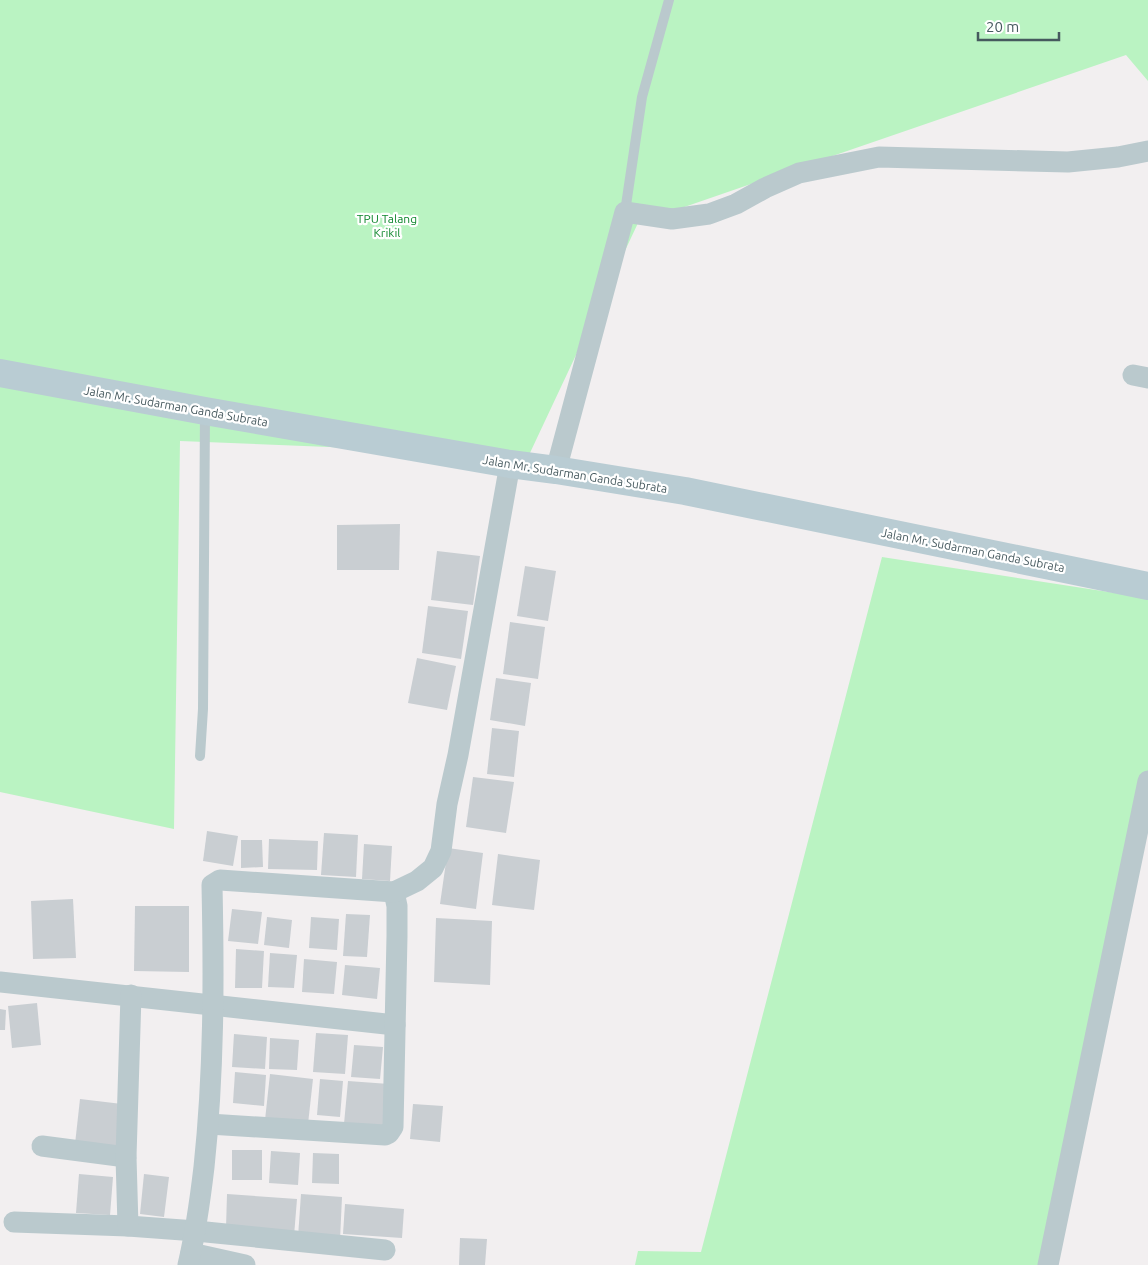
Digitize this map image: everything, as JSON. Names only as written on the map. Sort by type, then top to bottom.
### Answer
[{"type":"street","points":[[556,470],[625,212],[672,219],[709,214],[736,204],[765,188],[799,174],[879,158],[1068,162],[1148,152]]},
{"type":"street","name":"Jalan Mr. Sudarman Ganda Subrata","points":[[0,373],[205,412],[510,464],[685,491],[1148,586]]},
{"type":"street","points":[[245,1265],[189,1259],[196,1231],[208,1124],[214,1006],[212,885],[220,880],[394,892],[417,881],[433,868],[441,851],[447,804],[458,755],[510,464]]},
{"type":"street","points":[[1048,1265],[1148,781]]},
{"type":"street","points":[[208,1124],[385,1136],[389,1133],[393,1127],[398,936],[397,906],[394,892]]},
{"type":"street","points":[[0,982],[395,1024]]},
{"type":"street","points":[[128,1226],[126,1157],[131,995]]},
{"type":"street","points":[[42,1146],[126,1157]]},
{"type":"street","points":[[14,1222],[128,1226],[196,1231],[385,1250]]},
{"type":"lane","points":[[625,212],[642,97],[669,0]]},
{"type":"lane","points":[[200,756],[203,709],[205,412]]},
{"type":"green space","name":"TPU Talang Krikil","points":[[0,0],[1148,0],[1148,81],[1126,55],[638,223],[529,455],[180,441],[174,829],[0,792]]},
{"type":"green space","points":[[882,557],[1148,598],[1148,793],[1044,1265],[635,1265],[638,1251],[701,1252]]},
{"type":"building","points":[[400,524],[399,570],[337,570],[337,525]]},
{"type":"building","points":[[437,551],[480,556],[473,605],[431,600]]},
{"type":"building","points":[[525,566],[556,571],[548,621],[517,616]]},
{"type":"building","points":[[428,606],[468,611],[461,659],[422,653]]},
{"type":"building","points":[[510,622],[545,627],[538,679],[503,674]]},
{"type":"building","points":[[417,658],[456,666],[447,710],[408,703]]},
{"type":"building","points":[[496,678],[531,683],[525,726],[490,720]]},
{"type":"building","points":[[492,728],[519,731],[514,777],[487,774]]},
{"type":"building","points":[[473,777],[514,782],[506,833],[466,827]]},
{"type":"building","points":[[207,831],[238,836],[233,866],[203,861]]},
{"type":"building","points":[[324,833],[358,835],[356,877],[321,875]]},
{"type":"building","points":[[269,839],[318,841],[317,870],[268,869]]},
{"type":"building","points":[[241,840],[262,840],[263,867],[241,868]]},
{"type":"building","points":[[364,844],[392,846],[390,881],[362,879]]},
{"type":"building","points":[[448,848],[483,853],[476,909],[440,904]]},
{"type":"building","points":[[498,854],[540,860],[534,910],[492,905]]},
{"type":"building","points":[[73,899],[76,958],[33,959],[31,901]]},
{"type":"building","points":[[135,906],[189,906],[189,972],[134,971]]},
{"type":"building","points":[[232,909],[262,912],[258,944],[228,941]]},
{"type":"building","points":[[346,914],[370,915],[367,957],[343,956]]},
{"type":"building","points":[[267,917],[292,920],[289,948],[264,945]]},
{"type":"building","points":[[311,917],[339,919],[337,950],[309,948]]},
{"type":"building","points":[[436,918],[492,921],[490,985],[434,982]]},
{"type":"building","points":[[236,949],[264,951],[262,988],[235,988]]},
{"type":"building","points":[[270,953],[297,955],[294,988],[268,987]]},
{"type":"building","points":[[304,959],[337,962],[334,994],[302,992]]},
{"type":"building","points":[[345,965],[380,968],[377,999],[342,995]]},
{"type":"building","points":[[37,1003],[41,1045],[12,1048],[8,1006]]},
{"type":"building","points":[[0,1009],[6,1010],[5,1030],[0,1030]]},
{"type":"building","points":[[316,1033],[348,1035],[345,1074],[313,1072]]},
{"type":"building","points":[[234,1034],[267,1037],[265,1069],[232,1067]]},
{"type":"building","points":[[270,1038],[299,1040],[297,1070],[269,1069]]},
{"type":"building","points":[[354,1045],[383,1047],[380,1079],[351,1077]]},
{"type":"building","points":[[235,1072],[266,1075],[264,1106],[233,1103]]},
{"type":"building","points":[[270,1074],[313,1079],[308,1124],[265,1120]]},
{"type":"building","points":[[320,1079],[343,1081],[340,1117],[317,1115]]},
{"type":"building","points":[[348,1081],[389,1084],[386,1127],[344,1124]]},
{"type":"building","points":[[80,1099],[122,1104],[117,1149],[75,1144]]},
{"type":"building","points":[[413,1104],[443,1106],[440,1142],[410,1139]]},
{"type":"building","points":[[232,1150],[262,1150],[262,1180],[232,1180]]},
{"type":"building","points":[[271,1151],[300,1153],[298,1185],[269,1183]]},
{"type":"building","points":[[313,1153],[339,1154],[339,1184],[312,1183]]},
{"type":"building","points":[[79,1174],[113,1177],[110,1215],[76,1213]]},
{"type":"building","points":[[144,1174],[169,1177],[164,1217],[140,1214]]},
{"type":"building","points":[[227,1194],[297,1199],[294,1236],[226,1228]]},
{"type":"building","points":[[301,1194],[342,1197],[340,1240],[298,1237]]},
{"type":"building","points":[[345,1204],[404,1209],[402,1238],[343,1234]]},
{"type":"building","points":[[460,1238],[487,1239],[485,1265],[459,1265]]}]
